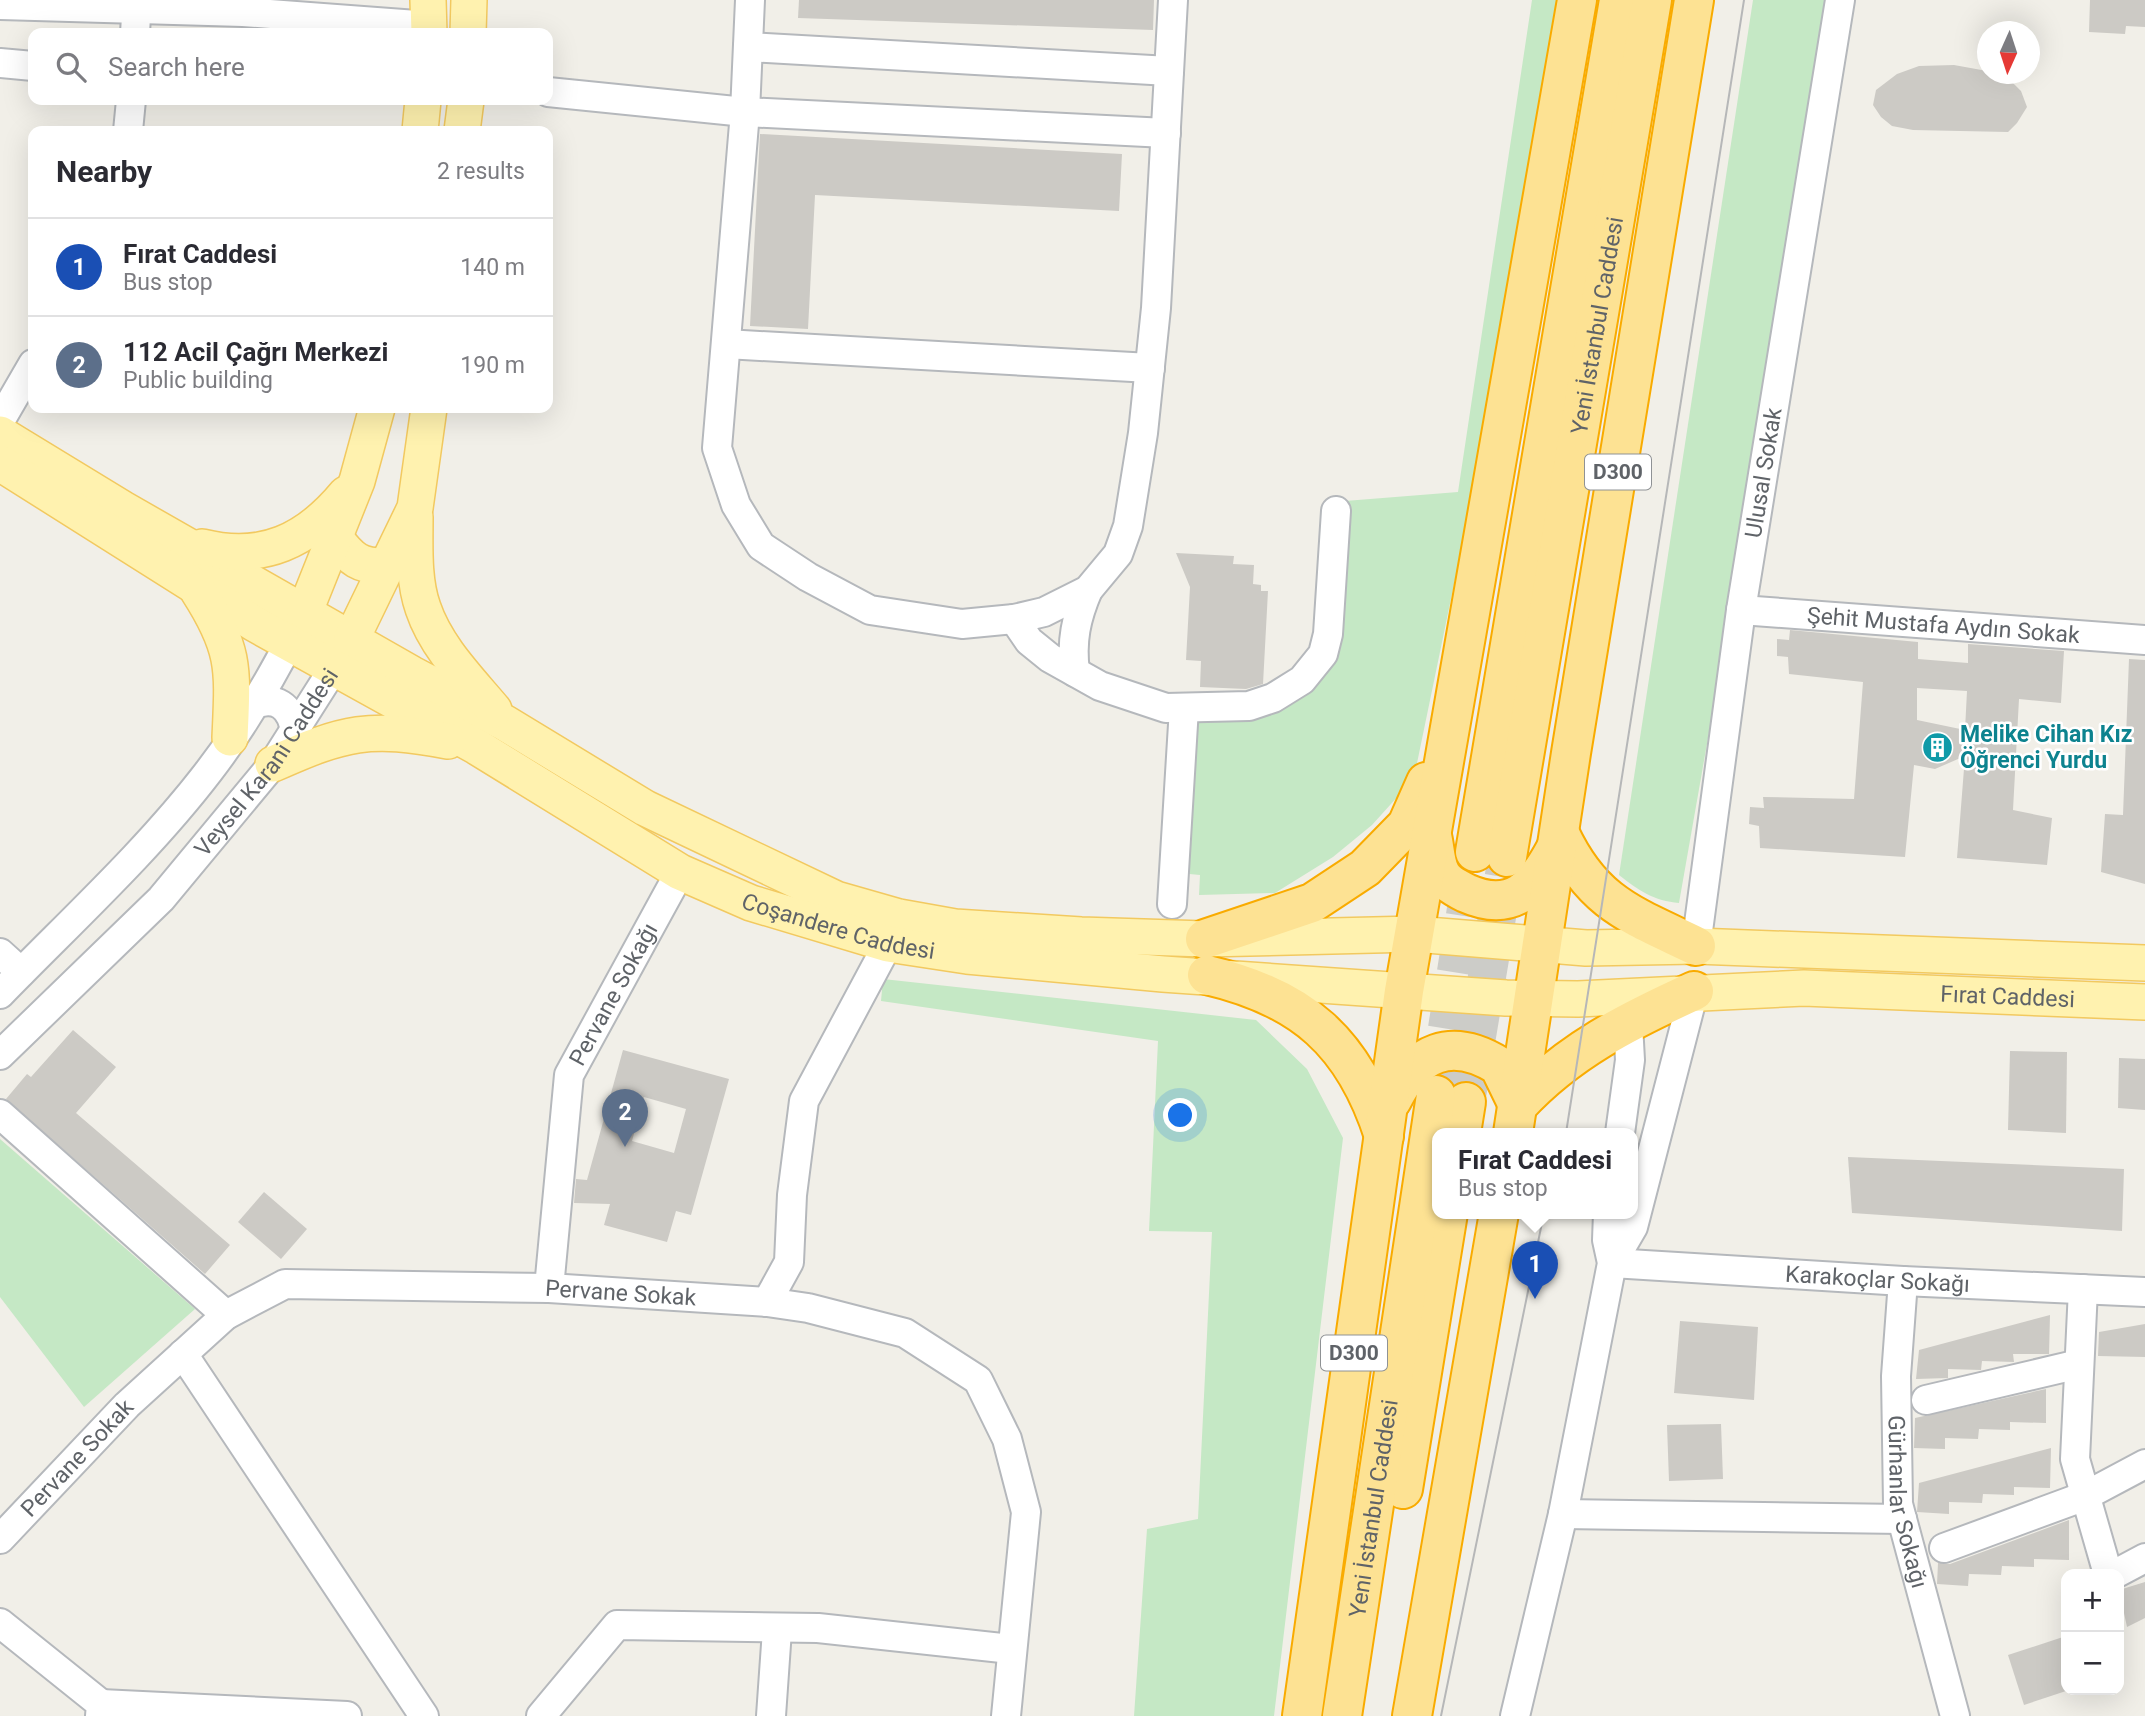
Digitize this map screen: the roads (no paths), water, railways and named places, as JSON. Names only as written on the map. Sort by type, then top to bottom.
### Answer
[{"type":"highway","name":"D300","points":[[1302,1716],[1404,990],[1447,731],[1577,0]]},
{"type":"highway","name":"Yeni İstanbul Caddesi","points":[[1619,0],[1491,854],[1651,0]]},
{"type":"highway","name":"D300","points":[[1516,1119],[1694,0]]},
{"type":"highway","points":[[1206,957],[1312,903],[1365,868],[1407,825],[1447,731]]},
{"type":"highway","points":[[1431,831],[1441,874],[1456,888],[1475,897],[1492,900],[1511,899],[1526,891],[1541,876],[1560,839]]},
{"type":"highway","points":[[1560,839],[1583,876],[1604,897],[1630,914],[1696,946]]},
{"type":"highway","points":[[1206,957],[1280,998],[1314,1023],[1355,1072],[1377,1113],[1387,1121],[1402,1080],[1413,1066],[1436,1052],[1450,1051],[1489,1060],[1499,1066],[1516,1119]]},
{"type":"highway","points":[[1516,1119],[1559,1065],[1627,1008],[1694,991]]},
{"type":"highway","name":"Yeni İstanbul Caddesi","points":[[1452,1128],[1455,1110]]},
{"type":"highway","name":"Yeni İstanbul Caddesi","points":[[1342,1716],[1435,1219]]},
{"type":"highway","name":"Yeni İstanbul Caddesi","points":[[1366,1716],[1447,1219]]},
{"type":"highway","points":[[1412,1716],[1498,1219]]},
{"type":"main road","points":[[468,28],[469,0]]},
{"type":"main road","points":[[420,126],[423,105]]},
{"type":"main road","points":[[463,126],[465,105]]},
{"type":"main road","points":[[305,611],[357,481],[376,413]]},
{"type":"main road","name":"Veysel Karani Caddesi","points":[[343,652],[415,508],[428,413]]},
{"type":"main road","points":[[0,434],[305,611],[343,652]]},
{"type":"main road","points":[[0,463],[196,588],[289,643],[343,652]]},
{"type":"main road","points":[[185,543],[216,551],[257,551],[289,542],[312,529],[357,481]]},
{"type":"main road","points":[[415,508],[415,561],[424,612],[449,656],[505,723]]},
{"type":"main road","points":[[335,538],[356,562],[364,566],[386,566]]},
{"type":"main road","points":[[196,588],[220,625],[231,657],[230,738]]},
{"type":"main road","name":"Coşandere Caddesi","points":[[343,652],[412,674],[505,723],[645,808],[836,899],[955,927],[1206,957],[1404,990],[1533,1000]]},
{"type":"main road","name":"Coşandere Caddesi","points":[[343,652],[477,747],[680,872],[751,903],[888,944],[967,956],[1206,957],[1415,934],[1543,944]]},
{"type":"main road","points":[[273,764],[352,733],[403,732],[477,747]]},
{"type":"main road","name":"Fırat Caddesi","points":[[1543,944],[1595,948],[1696,946],[2145,963]]},
{"type":"main road","name":"Fırat Caddesi","points":[[1694,991],[1850,989],[2145,1002]]},
{"type":"main road","points":[[1533,1000],[1627,1008]]},
{"type":"street","points":[[750,0],[745,112],[717,448],[736,505],[761,546],[808,577],[870,610],[962,624],[1014,619],[1044,612],[1088,590]]},
{"type":"street","points":[[1075,672],[1072,646],[1076,618],[1088,590],[1118,554],[1128,526],[1150,368],[1173,0]]},
{"type":"street","name":"Ulusal Sokak","points":[[1696,946],[1741,610],[1840,0]]},
{"type":"street","points":[[0,5],[136,14],[429,20]]},
{"type":"street","points":[[748,47],[1169,71]]},
{"type":"street","points":[[0,62],[28,65]]},
{"type":"street","points":[[553,93],[745,112],[1166,133]]},
{"type":"street","points":[[128,126],[131,105]]},
{"type":"street","points":[[726,344],[1150,368]]},
{"type":"street","points":[[0,421],[28,372]]},
{"type":"street","points":[[1014,619],[1029,641],[1050,659],[1100,686],[1145,702],[1166,708],[1249,706],[1273,698],[1302,680],[1323,654],[1328,634],[1336,511]]},
{"type":"street","name":"Şehit Mustafa Aydın Sokak","points":[[1741,610],[2145,640]]},
{"type":"street","name":"Veysel Karani Caddesi","points":[[0,994],[152,837],[209,771],[252,705],[305,611]]},
{"type":"street","name":"Veysel Karani Caddesi","points":[[0,1055],[161,899],[273,764],[343,652]]},
{"type":"street","points":[[252,705],[271,700],[281,704],[289,711],[295,731]]},
{"type":"street","points":[[1172,904],[1184,708]]},
{"type":"street","name":"Pervane Sokağı","points":[[549,1288],[569,1075],[680,872]]},
{"type":"street","points":[[767,1302],[789,1262],[792,1195],[804,1101],[888,944]]},
{"type":"street","points":[[0,953],[21,972]]},
{"type":"street","points":[[1638,1208],[1694,991]]},
{"type":"street","points":[[1621,1128],[1630,1060],[1627,1008]]},
{"type":"street","points":[[0,1114],[226,1315]]},
{"type":"street","points":[[1608,1219],[1607,1240],[1612,1263]]},
{"type":"street","points":[[1515,1716],[1563,1514],[1612,1263],[1635,1219]]},
{"type":"street","name":"Karakoçlar Sokağı","points":[[1612,1263],[1903,1281],[2145,1292]]},
{"type":"street","name":"Gürhanlar Sokağı","points":[[1903,1281],[1896,1376],[1898,1504],[1955,1716]]},
{"type":"street","name":"Pervane Sokak","points":[[0,1539],[127,1405],[226,1315],[285,1284],[549,1288],[767,1302],[808,1308],[905,1333],[978,1380],[1007,1439],[1026,1513],[1006,1716]]},
{"type":"street","points":[[2083,1289],[2075,1459],[2107,1569]]},
{"type":"street","points":[[183,1354],[424,1716]]},
{"type":"street","points":[[1926,1401],[2079,1364]]},
{"type":"street","points":[[1944,1548],[2085,1496],[2145,1464]]},
{"type":"street","points":[[1563,1514],[1902,1519]]},
{"type":"street","points":[[2124,1569],[2145,1558]]},
{"type":"street","points":[[0,1623],[100,1710],[347,1716]]},
{"type":"street","points":[[541,1716],[617,1625],[818,1629],[1011,1649]]},
{"type":"street","points":[[771,1716],[777,1629]]},
{"type":"tunnel","points":[[1438,1085],[1475,852]]},
{"type":"tunnel","points":[[1466,1102],[1507,857]]},
{"type":"tram line","points":[[1567,1128],[1744,0]]},
{"type":"tram line","points":[[1441,1716],[1543,1219]]},
{"type":"place","name":"Melike Cihan Kız Öğrenci Yurdu","points":[[1937,747]]},
{"type":"place","name":"112 Acil Çağrı Merkezi","points":[[625,1147]]},
{"type":"place","name":"Fırat Caddesi","points":[[1535,1299]]}]
